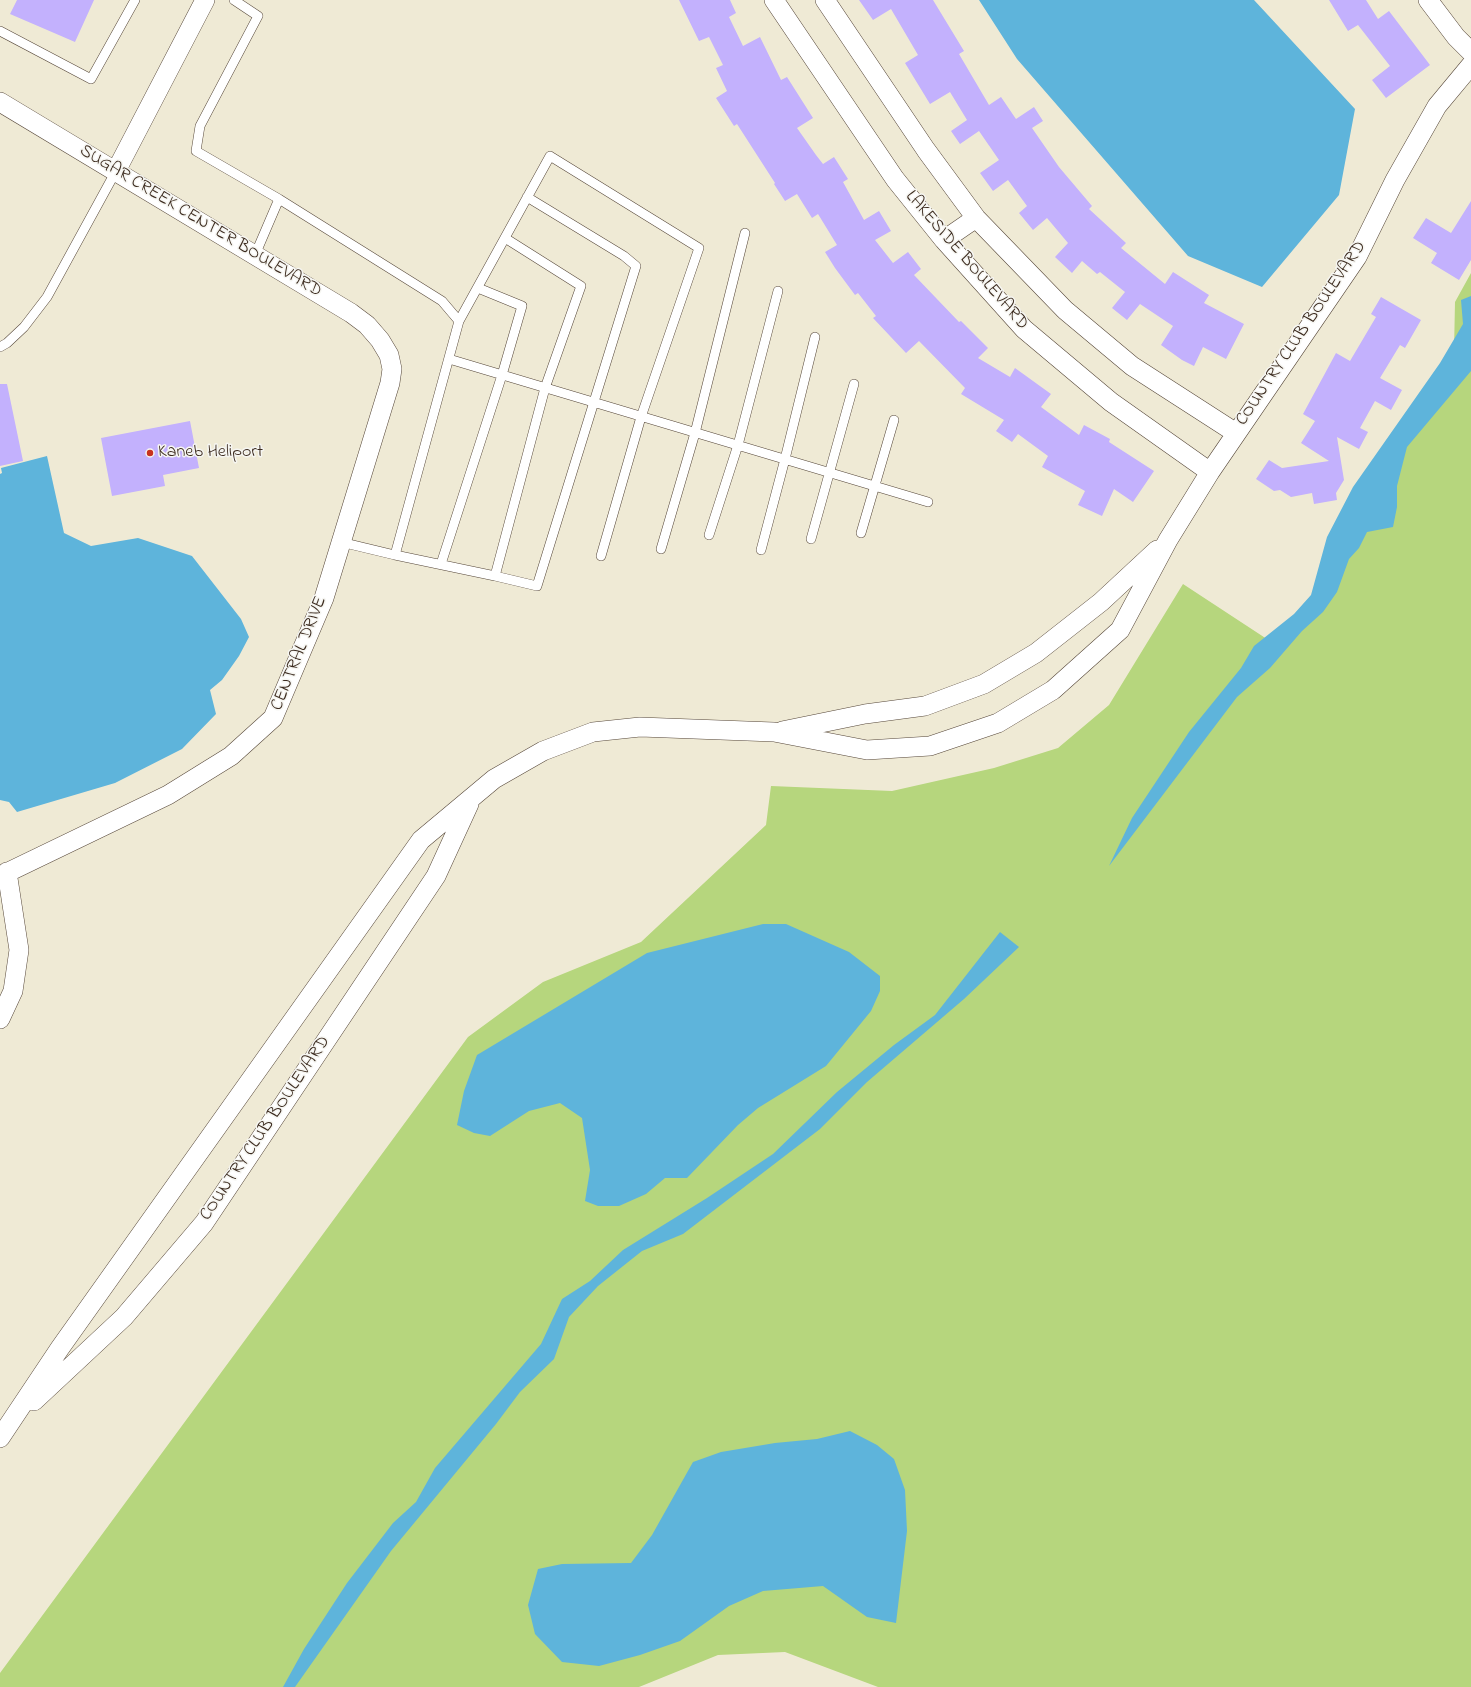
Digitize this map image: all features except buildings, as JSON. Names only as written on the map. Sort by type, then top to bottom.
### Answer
[{"type":"street","points":[[116,171],[204,0]]},
{"type":"street","name":"LAKESIDE BOULEVARD","points":[[774,0],[895,179],[944,240],[1024,329],[1111,402],[1210,472]]},
{"type":"street","name":"LAKESIDE BOULEVARD","points":[[825,0],[926,150],[976,218],[1064,310],[1101,341],[1132,366],[1236,433]]},
{"type":"street","points":[[1428,0],[1456,36],[1471,52]]},
{"type":"street","name":"COUNTRY CLUB BOULEVARD","points":[[0,1438],[69,1334],[421,840],[470,801],[494,779],[543,751],[593,732],[640,727],[774,732],[867,750],[930,746],[998,724],[1053,690],[1120,630],[1168,540],[1210,472],[1357,257],[1395,180],[1437,106],[1471,65]]},
{"type":"street","name":"SUGAR CREEK CENTER BOULEVARD","points":[[0,102],[351,313],[367,325],[380,340],[389,354]]},
{"type":"street","points":[[944,240],[976,218]]},
{"type":"street","name":"CENTRAL DRIVE","points":[[3,874],[168,795],[231,756],[273,718],[324,598],[390,382],[392,369],[389,354]]},
{"type":"street","name":"COUNTRY CLUB BOULEVARD","points":[[774,732],[865,714],[925,706],[984,684],[1036,653],[1102,602],[1168,540]]},
{"type":"street","name":"COUNTRY CLUB BOULEVARD","points":[[14,1419],[124,1318],[204,1222],[436,876],[470,801]]},
{"type":"street","points":[[0,1019],[13,991],[19,950],[3,874]]},
{"type":"lane","points":[[0,31],[91,79],[135,0]]},
{"type":"lane","points":[[234,0],[258,16],[200,126],[196,152],[279,199],[442,301],[459,321]]},
{"type":"lane","points":[[395,555],[459,321],[550,156],[700,248],[641,417],[601,556]]},
{"type":"lane","points":[[0,347],[7,343],[24,326],[47,297],[116,171]]},
{"type":"lane","points":[[341,542],[537,586],[636,266],[624,256],[528,197]]},
{"type":"lane","points":[[255,255],[279,199]]},
{"type":"lane","points":[[661,549],[695,432],[745,233]]},
{"type":"lane","points":[[495,576],[545,388],[581,286],[505,238]]},
{"type":"lane","points":[[441,564],[502,375],[522,306],[478,288]]},
{"type":"lane","points":[[709,535],[738,445],[778,291]]},
{"type":"lane","points":[[761,550],[815,337]]},
{"type":"lane","points":[[449,359],[928,502]]},
{"type":"lane","points":[[811,539],[854,384]]},
{"type":"lane","points":[[860,533],[876,486],[894,420]]},
{"type":"green space","points":[[1471,273],[1471,1687],[878,1687],[785,1652],[718,1655],[639,1687],[0,1687],[0,1673],[468,1037],[543,982],[641,942],[766,825],[771,786],[892,791],[994,768],[1058,748],[1109,705],[1183,584],[1276,645],[1324,593],[1454,351],[1455,302]]},
{"type":"water","points":[[979,0],[1254,0],[1355,109],[1339,195],[1262,287],[1188,256],[1017,59]]},
{"type":"water","points":[[1471,296],[1471,371],[1407,447],[1397,486],[1397,507],[1393,527],[1367,532],[1359,548],[1349,559],[1337,592],[1323,612],[1302,631],[1270,668],[1237,697],[1109,866],[1132,818],[1189,732],[1241,668],[1254,646],[1294,614],[1311,595],[1327,537],[1353,487],[1440,363],[1463,324],[1461,300]]},
{"type":"water","points":[[47,456],[64,533],[91,546],[138,538],[192,556],[241,619],[249,637],[239,656],[222,680],[210,690],[216,714],[182,749],[115,783],[17,812],[9,802],[0,800],[0,474],[2,473],[1,468]]},
{"type":"water","points":[[763,924],[786,924],[849,952],[880,976],[880,991],[871,1011],[826,1066],[758,1108],[738,1125],[687,1178],[665,1178],[646,1194],[619,1206],[598,1206],[585,1201],[590,1170],[582,1118],[560,1103],[529,1111],[490,1136],[474,1133],[457,1125],[464,1091],[477,1055],[647,953]]},
{"type":"water","points":[[1000,932],[1019,947],[964,999],[867,1082],[820,1129],[683,1234],[642,1251],[598,1286],[569,1317],[554,1359],[520,1392],[496,1424],[391,1551],[295,1687],[283,1687],[304,1649],[347,1583],[393,1523],[416,1502],[435,1468],[541,1344],[562,1299],[590,1281],[623,1250],[707,1198],[773,1154],[837,1092],[894,1045],[935,1015]]},
{"type":"water","points":[[850,1431],[877,1445],[894,1459],[905,1490],[907,1531],[896,1623],[867,1617],[823,1586],[763,1591],[729,1606],[680,1641],[640,1655],[599,1666],[562,1662],[535,1634],[528,1605],[538,1569],[562,1564],[631,1563],[652,1535],[693,1462],[721,1452],[775,1443],[817,1439]]},
{"type":"place","name":"Kaneb Heliport","points":[[150,453]]}]
